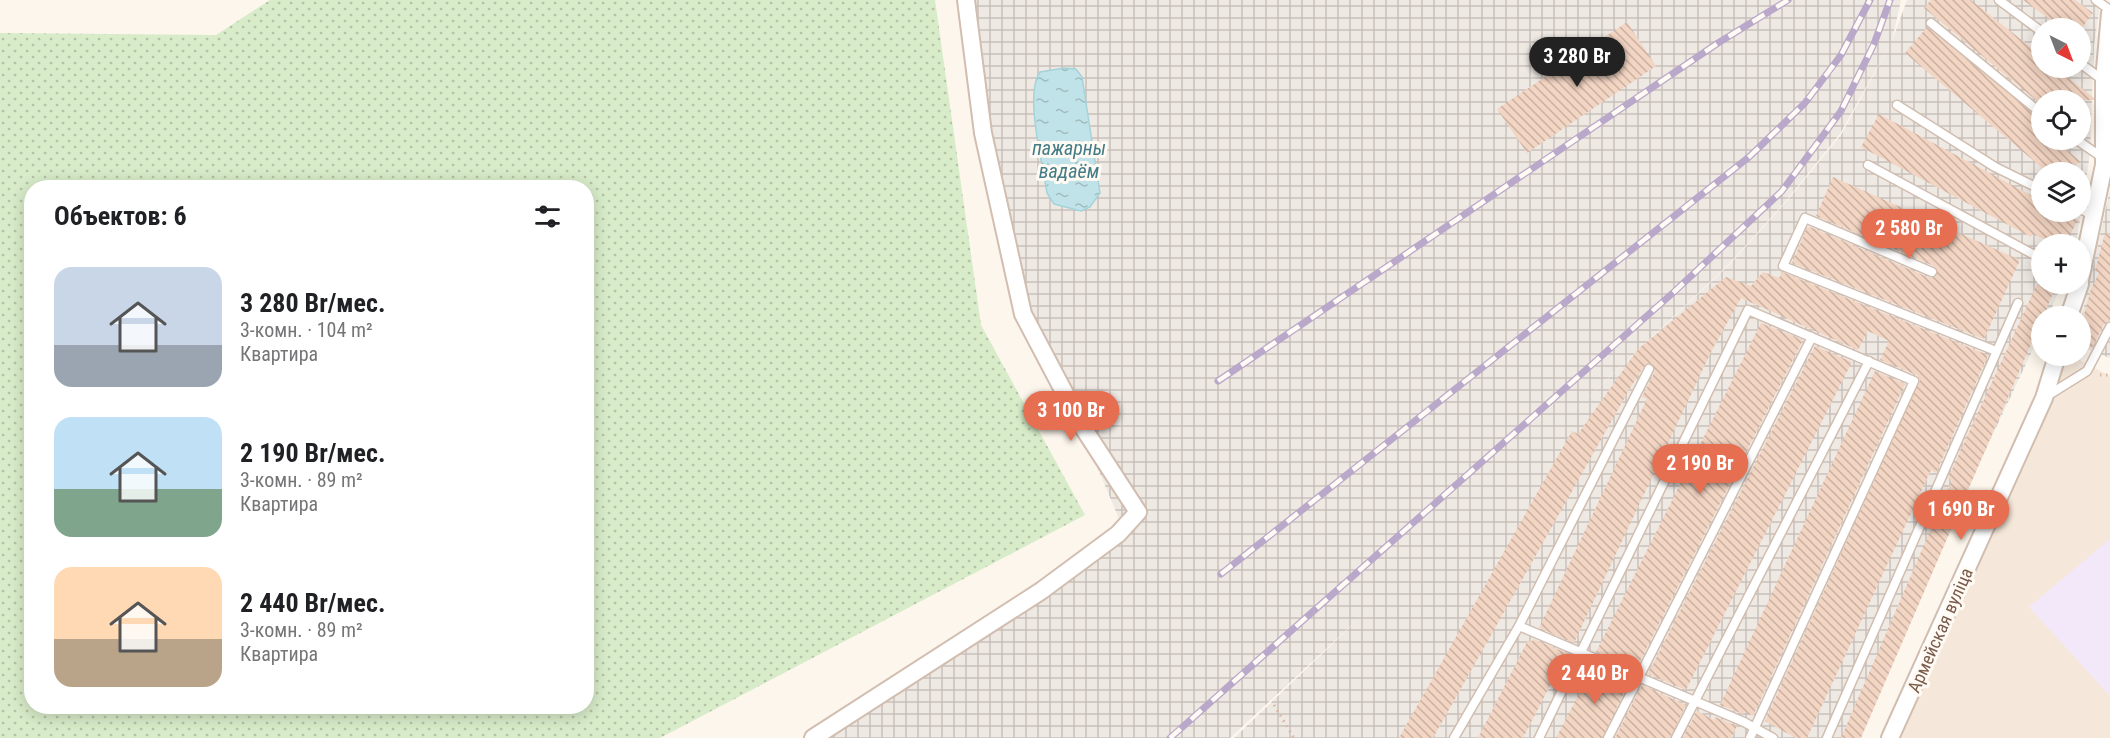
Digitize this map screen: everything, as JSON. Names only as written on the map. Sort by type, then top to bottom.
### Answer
[{"type":"street","points":[[813,738],[1041,591],[1118,534],[1138,512],[1082,426],[1023,314],[983,133],[966,0]]},
{"type":"street","points":[[2091,199],[2104,158],[2104,81],[2110,12]]},
{"type":"street","name":"Армейская вуліца","points":[[1890,738],[2044,398],[2054,366]]},
{"type":"lane","points":[[1999,0],[2031,24]]},
{"type":"lane","points":[[2096,0],[2110,12]]},
{"type":"lane","points":[[1930,23],[2031,105]]},
{"type":"lane","points":[[2091,71],[2104,81]]},
{"type":"lane","points":[[1897,105],[1995,167],[2031,185]]},
{"type":"lane","points":[[2091,149],[2104,158]]},
{"type":"lane","points":[[1868,165],[2031,253]]},
{"type":"lane","points":[[1932,272],[1805,218],[1783,266],[1996,351]]},
{"type":"lane","points":[[1827,738],[2018,303]]},
{"type":"lane","points":[[1539,738],[1748,310],[1914,381],[1750,738]]},
{"type":"lane","points":[[2044,398],[2087,370],[2110,327]]},
{"type":"lane","points":[[1608,738],[1812,337]]},
{"type":"lane","points":[[1676,738],[1869,361]]},
{"type":"lane","points":[[1454,738],[1519,626],[1649,369]]},
{"type":"lane","points":[[1519,626],[1755,728],[1773,738]]},
{"type":"path","points":[[1274,705],[1294,738]]},
{"type":"shaded area","points":[[967,0],[1901,0],[1892,41],[1907,0],[2101,0],[2094,45],[2091,127],[2091,90],[2031,90],[2031,150],[2090,150],[2089,162],[2031,162],[2031,222],[2079,222],[2078,234],[2031,234],[2031,294],[2058,294],[2052,306],[2031,306],[2031,353],[1929,570],[1857,738],[1234,738],[1367,611],[1230,738],[809,738],[1048,580],[1120,521],[1026,299],[987,131]],"holes":[[[1892,41],[1841,135],[1786,202],[1730,264],[1546,437],[1729,264],[1786,201],[1840,134]]]},
{"type":"shaded area","points":[[2110,190],[2110,358],[2091,351],[2091,306],[2084,306],[2087,294],[2091,294],[2091,275]]},
{"type":"shaded area","points":[[2059,366],[2091,366],[2110,376],[2110,738],[1897,738]]},
{"type":"shaded area","points":[[2110,539],[2110,696],[2029,607]]},
{"type":"green space","points":[[270,0],[935,0],[981,325],[1085,515],[660,738],[0,738],[0,33],[216,35]]},
{"type":"water","name":"пажарны вадаём","points":[[1064,68],[1076,69],[1082,77],[1100,193],[1090,207],[1081,211],[1054,204],[1047,193],[1036,130],[1034,96],[1040,72]]},
{"type":"building","points":[[1931,0],[1971,0],[2031,47],[2031,78],[2069,78],[2084,90],[2031,90],[2031,96],[1924,8]]},
{"type":"building","points":[[2023,0],[2075,0],[2093,13],[2089,18],[2048,18]]},
{"type":"building","points":[[1627,22],[1656,66],[1527,153],[1497,109]]},
{"type":"building","points":[[1927,27],[2031,111],[2031,150],[2067,150],[2080,161],[2035,162],[1905,53]]},
{"type":"building","points":[[1879,114],[2031,195],[2031,222],[2077,222],[2070,234],[2031,234],[2031,237],[1861,147]]},
{"type":"building","points":[[1833,177],[2020,260],[1984,339],[1792,263],[1807,228],[1810,227],[1930,278],[1938,275],[1934,266],[1816,216]]},
{"type":"building","points":[[2105,233],[2110,234],[2110,321],[2104,324],[2092,348],[2091,306],[2086,306],[2099,273],[2095,271]]},
{"type":"building","points":[[1763,272],[1779,278],[1782,272],[1988,355],[1936,473],[1931,470],[1807,738],[1796,738],[1765,721],[1920,380],[1917,375],[1880,360],[1889,341],[1868,331],[1858,350],[1741,298],[1711,352],[1574,643],[1539,628],[1647,399],[1642,397],[1655,371],[1651,363],[1644,366],[1629,390],[1433,738],[1399,738],[1572,431],[1578,434],[1638,349],[1726,277],[1751,286]]},
{"type":"building","points":[[2032,294],[2053,294],[2048,306],[2031,306],[2031,344],[1861,738],[1841,738],[1952,480],[1948,478]]},
{"type":"building","points":[[1761,323],[1803,340],[1636,669],[1596,652]]},
{"type":"building","points":[[1815,346],[1852,362],[1686,690],[1648,674]]},
{"type":"building","points":[[1875,371],[1905,384],[1753,716],[1720,705]]},
{"type":"building","points":[[1533,639],[1567,653],[1523,738],[1478,738],[1528,640],[1532,642]]},
{"type":"building","points":[[1594,665],[1630,680],[1602,738],[1556,738]]},
{"type":"building","points":[[1642,685],[1686,705],[1670,738],[1615,738]]},
{"type":"building","points":[[1697,711],[1714,720],[1715,717],[1737,726],[1731,738],[1683,738]]},
{"type":"railway","points":[[1218,381],[1718,43],[1788,0]]},
{"type":"railway","points":[[1221,574],[1749,157],[1805,103],[1841,55],[1870,0]]},
{"type":"railway","points":[[1170,738],[1675,291],[1782,191],[1841,111],[1874,44],[1890,0]]}]
